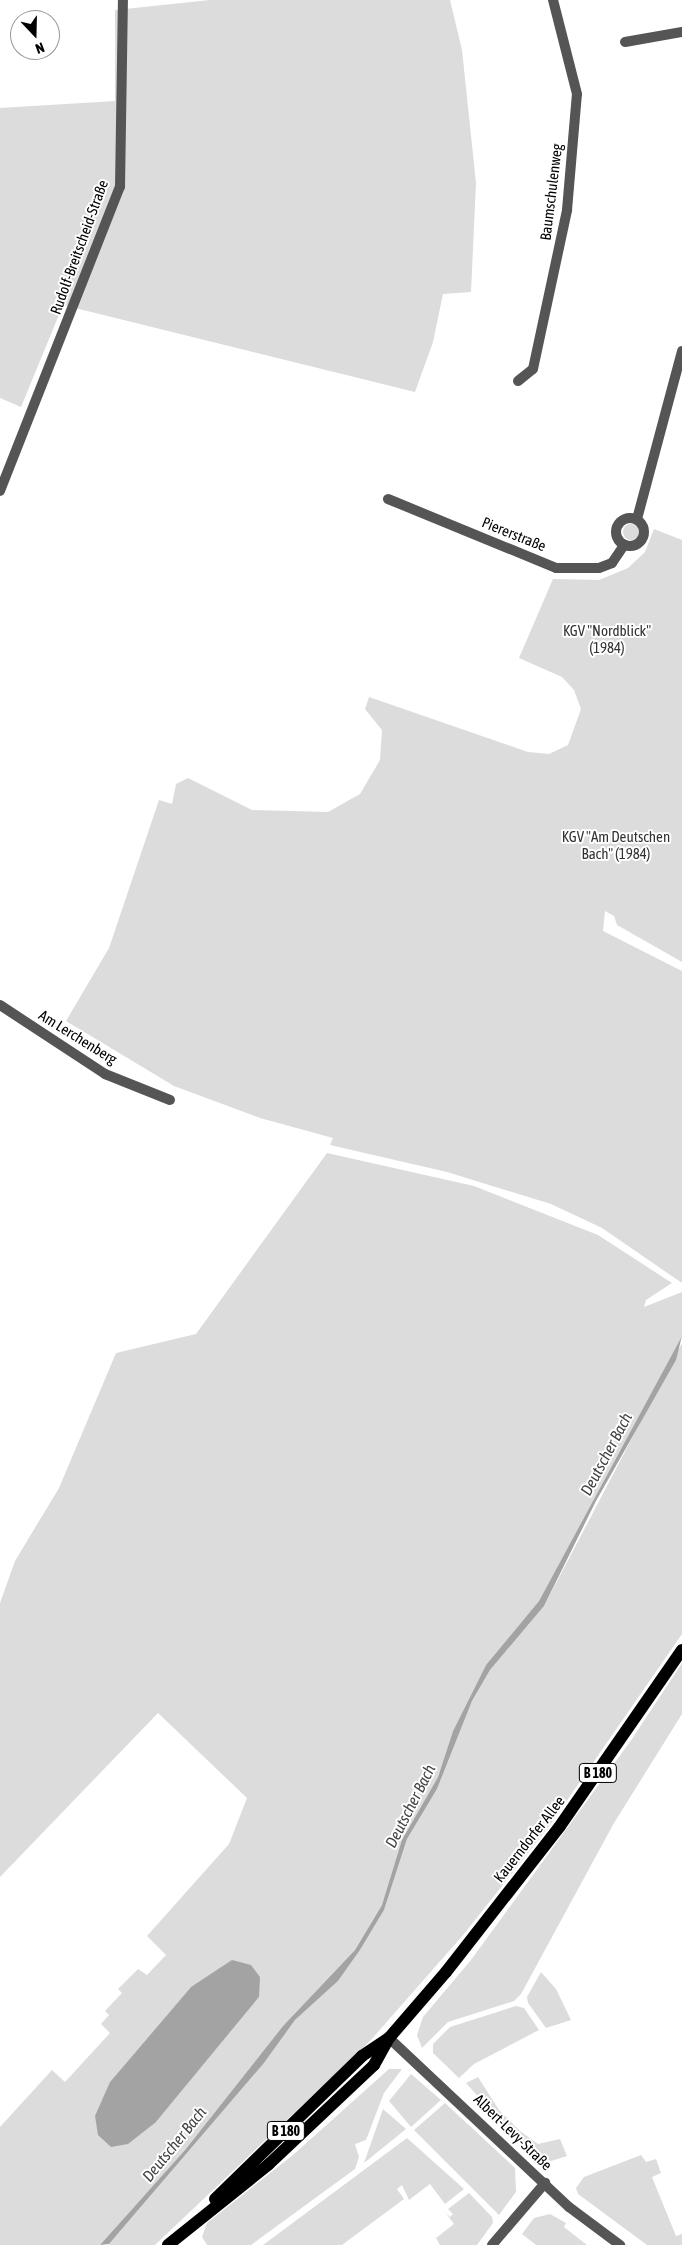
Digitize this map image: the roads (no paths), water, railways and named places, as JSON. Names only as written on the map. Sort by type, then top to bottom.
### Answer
[{"type":"main road","name":"Kauerndorfer Allee","points":[[168,2245],[187,2229],[362,2056],[388,2038],[446,1972],[560,1826],[682,1650]]},
{"type":"street","name":"Rudolf-Breitscheid-Straße","points":[[0,491],[120,188],[123,0]]},
{"type":"street","name":"Baumschulenweg","points":[[518,380],[533,369],[567,210],[577,94],[553,0]]},
{"type":"street","points":[[625,42],[682,32]]},
{"type":"street","name":"Piererstraße","points":[[388,499],[556,568],[599,568],[612,563],[624,545],[633,546],[643,538],[645,529],[637,519],[682,351]]},
{"type":"street","points":[[624,545],[616,533],[619,523],[627,518],[637,519]]},
{"type":"street","name":"Am Lerchenberg","points":[[0,1005],[105,1074],[170,1100]]},
{"type":"street","name":"Albert-Levy-Straße","points":[[388,2038],[545,2183],[569,2208],[620,2245]]},
{"type":"street","points":[[492,2245],[545,2183]]},
{"type":"park label","name":"KGV \"Nordblick\" (1984)","points":[[607,638]]},
{"type":"park label","name":"KGV \"Am Deutschen Bach\" (1984)","points":[[616,844]]},
{"type":"water label","name":"Deutscher Bach","points":[[606,1454]]},
{"type":"water label","name":"Deutscher Bach","points":[[410,1806]]},
{"type":"water label","name":"Deutscher Bach","points":[[174,2144]]}]
